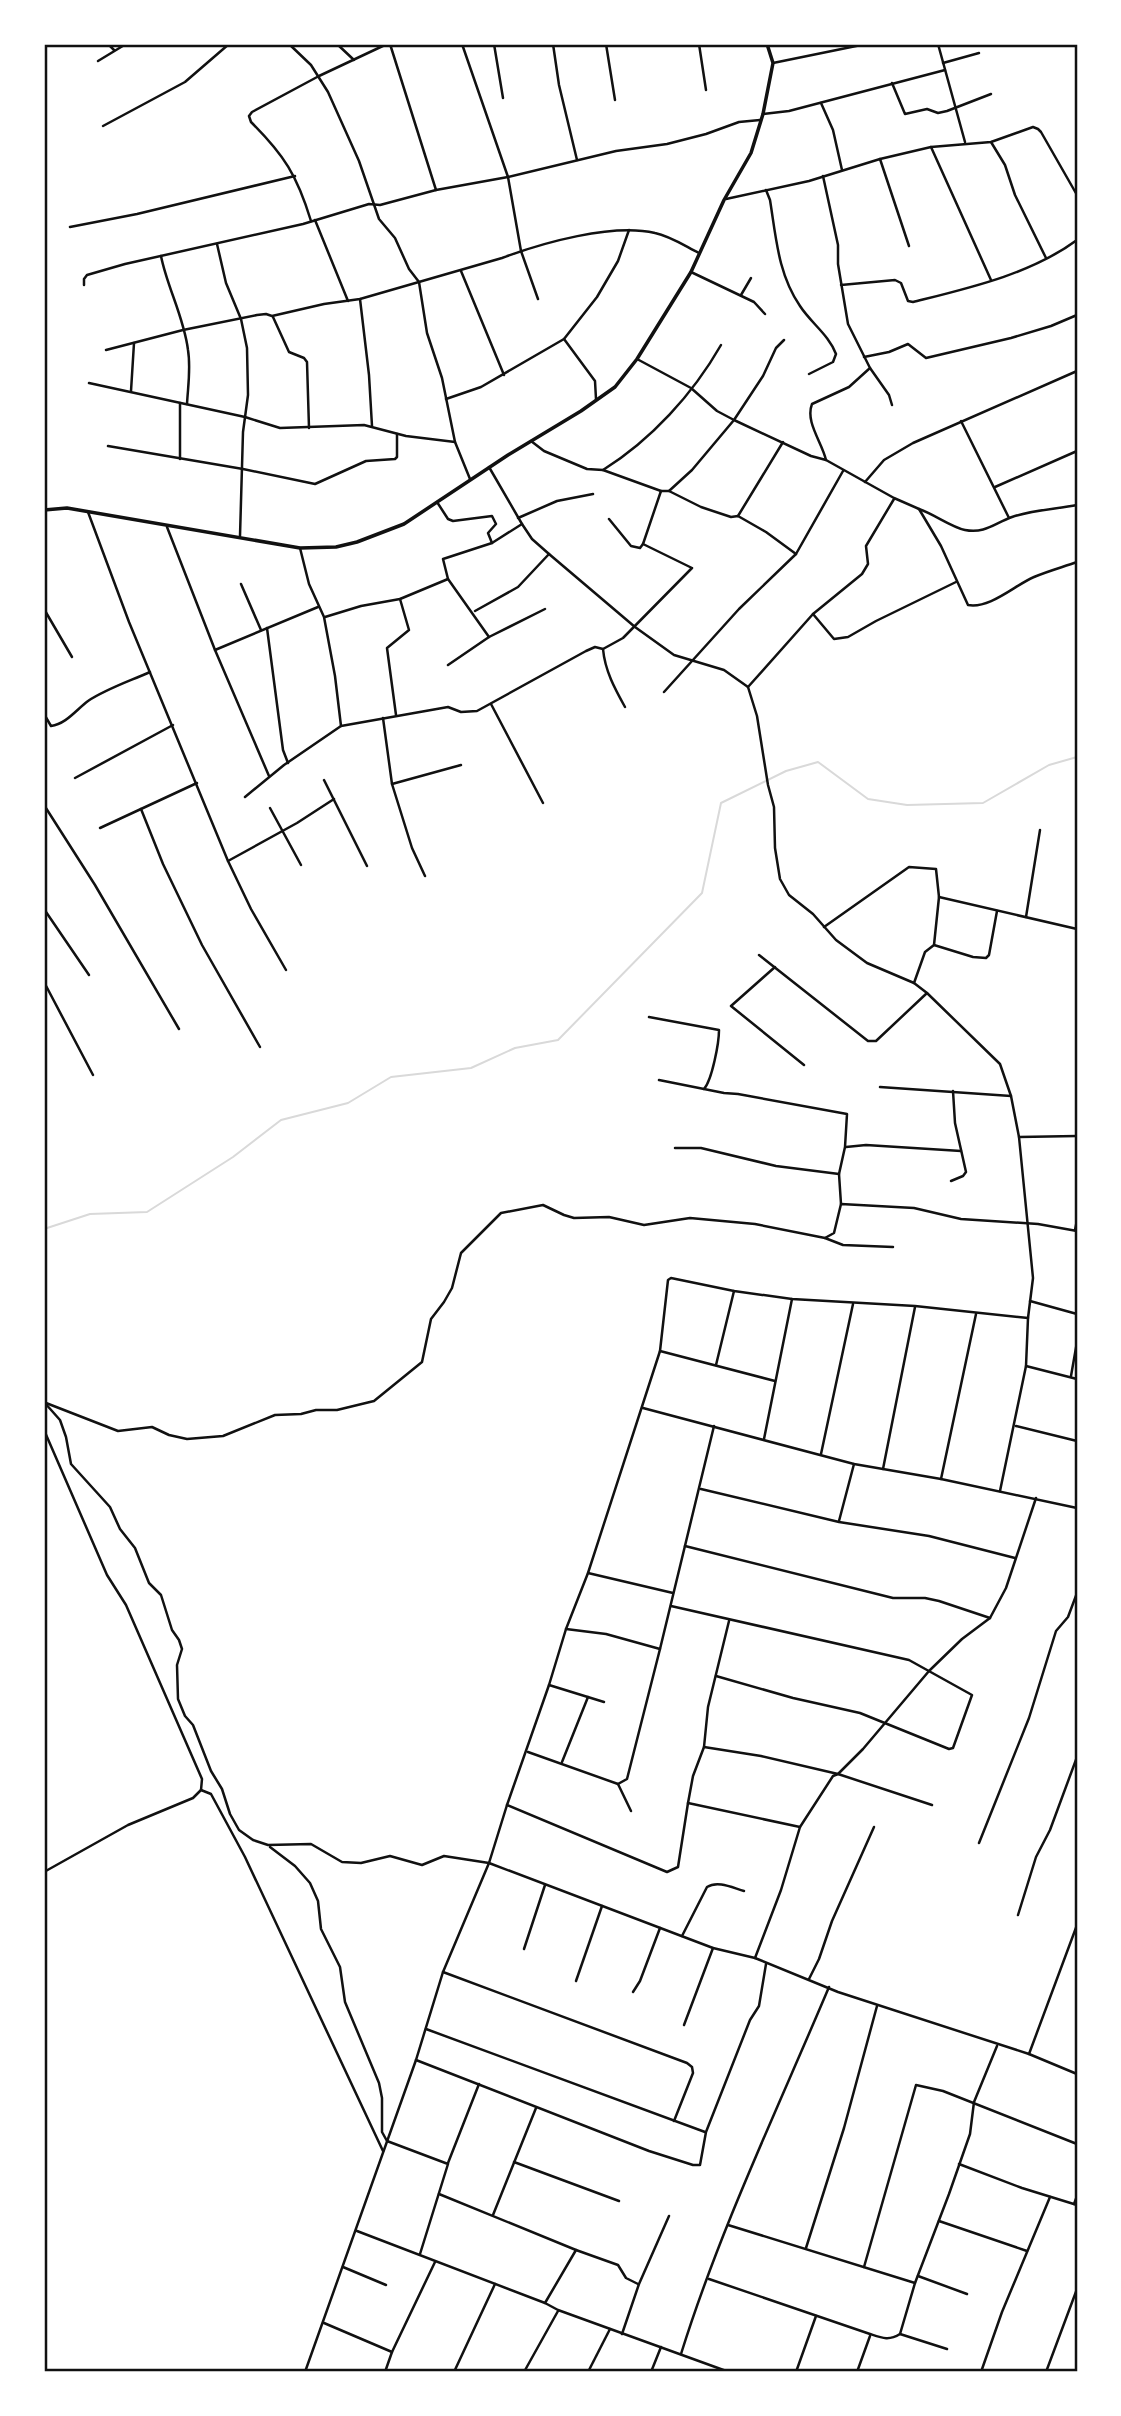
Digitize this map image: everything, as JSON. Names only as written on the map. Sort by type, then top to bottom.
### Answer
[{"type":"street","points":[[108,44],[114,50]]},
{"type":"street","points":[[98,61],[126,44]]},
{"type":"street","points":[[103,126],[185,82],[229,44]]},
{"type":"street","points":[[289,44],[312,65],[319,76],[359,161],[383,226],[395,238],[409,269],[419,282],[427,333],[440,370],[454,442],[470,480]]},
{"type":"street","points":[[337,44],[354,60]]},
{"type":"street","points":[[348,301],[295,176],[276,148],[251,122],[249,116],[252,112],[319,76],[389,44],[436,190]]},
{"type":"street","points":[[462,44],[508,177],[521,251],[538,299]]},
{"type":"street","points":[[494,44],[503,98]]},
{"type":"street","points":[[553,44],[559,85],[577,161]]},
{"type":"street","points":[[606,44],[615,100]]},
{"type":"street","points":[[699,44],[706,90]]},
{"type":"street","points":[[44,510],[67,508],[300,548],[336,547],[404,524],[489,467],[596,401],[615,387],[637,359],[691,272],[724,200],[751,153],[763,114],[773,63],[768,44]]},
{"type":"street","points":[[773,63],[866,44]]},
{"type":"street","points":[[938,44],[965,143]]},
{"type":"street","points":[[943,63],[979,53]]},
{"type":"street","points":[[763,114],[789,111],[945,70]]},
{"type":"street","points":[[892,83],[905,114],[927,109],[938,113],[947,111],[991,94]]},
{"type":"street","points":[[821,103],[833,130],[842,170]]},
{"type":"street","points":[[84,285],[87,275],[313,221],[357,207],[508,177],[616,151],[686,139],[738,122],[761,120]]},
{"type":"street","points":[[724,200],[931,147],[991,142],[1032,127],[1038,129],[1077,195]]},
{"type":"street","points":[[991,142],[1046,258]]},
{"type":"street","points":[[931,147],[991,280]]},
{"type":"street","points":[[880,159],[909,246]]},
{"type":"street","points":[[70,227],[137,214],[295,176]]},
{"type":"street","points":[[823,176],[838,245],[848,324],[892,405]]},
{"type":"street","points":[[766,190],[771,201],[780,266],[799,306],[836,354],[833,362],[809,374]]},
{"type":"street","points":[[106,350],[242,318],[265,314],[272,316],[360,299],[521,251],[603,232],[629,230],[662,235],[700,254]]},
{"type":"street","points":[[446,399],[481,387],[564,339],[597,297],[618,261],[629,230]]},
{"type":"street","points":[[841,285],[895,281],[901,284],[908,301],[913,302],[991,280],[1046,258],[1077,240]]},
{"type":"street","points":[[217,244],[226,283],[242,318],[247,348],[248,395],[240,536]]},
{"type":"street","points":[[161,256],[188,347],[190,367],[187,404]]},
{"type":"street","points":[[460,270],[504,375]]},
{"type":"street","points":[[691,272],[754,302],[765,314]]},
{"type":"street","points":[[741,295],[751,278]]},
{"type":"street","points":[[360,299],[372,426]]},
{"type":"street","points":[[864,357],[889,352],[908,344],[926,358],[1011,338],[1077,315]]},
{"type":"street","points":[[272,316],[289,352],[307,362],[309,428]]},
{"type":"street","points":[[564,339],[595,381],[596,401]]},
{"type":"street","points":[[669,491],[692,470],[733,420],[783,340]]},
{"type":"street","points":[[131,391],[134,343]]},
{"type":"street","points":[[603,470],[620,460],[649,434],[704,374],[720,345]]},
{"type":"street","points":[[637,359],[691,388],[717,411],[733,420],[811,456],[826,460],[894,498],[968,530],[977,531],[996,526],[1009,518],[1077,505]]},
{"type":"street","points":[[826,460],[809,412],[813,404],[849,387],[870,368]]},
{"type":"street","points":[[865,482],[884,460],[913,443],[1077,371]]},
{"type":"street","points":[[89,383],[245,417],[280,428],[372,426],[406,436],[454,442]]},
{"type":"street","points":[[180,403],[180,458]]},
{"type":"street","points":[[961,421],[1009,518]]},
{"type":"street","points":[[108,446],[315,484],[366,461],[395,459],[397,433]]},
{"type":"street","points":[[531,441],[544,451],[587,469],[603,470],[661,491],[669,491],[701,507],[731,517],[738,516],[796,554]]},
{"type":"street","points":[[738,516],[783,442]]},
{"type":"street","points":[[995,487],[1077,451]]},
{"type":"street","points":[[489,467],[522,524],[549,554],[635,627],[674,655],[724,670],[748,687],[757,716],[774,807],[775,848],[780,879],[789,895],[813,914],[836,940],[867,963],[914,984],[927,993],[1000,1065],[1011,1096],[1019,1137],[1033,1278],[1026,1366],[1000,1491]]},
{"type":"street","points":[[664,692],[739,609],[796,554],[843,470]]},
{"type":"street","points":[[610,520],[631,545],[636,549],[640,548],[661,491]]},
{"type":"street","points":[[518,518],[557,501],[593,494]]},
{"type":"street","points":[[748,687],[813,614],[865,570],[868,564],[866,546],[894,498]]},
{"type":"street","points":[[437,502],[453,522],[492,516],[496,524],[488,533],[492,543]]},
{"type":"street","points":[[919,509],[968,605],[996,598],[1037,576],[1077,562]]},
{"type":"street","points":[[88,512],[150,672],[228,860],[251,909],[286,970]]},
{"type":"street","points":[[489,638],[448,579],[443,559],[492,543],[522,524]]},
{"type":"street","points":[[167,525],[215,650],[270,776]]},
{"type":"street","points":[[245,797],[341,726],[448,707],[469,712],[491,704],[586,651],[595,647],[603,649],[623,638],[692,568],[643,544]]},
{"type":"street","points":[[300,548],[306,575],[324,617],[341,726]]},
{"type":"street","points":[[473,612],[519,587],[549,554]]},
{"type":"street","points":[[324,617],[361,606],[400,599],[448,579]]},
{"type":"street","points":[[813,614],[834,639],[848,637],[957,582]]},
{"type":"street","points":[[241,584],[261,630]]},
{"type":"street","points":[[396,715],[387,648],[409,630],[400,599]]},
{"type":"street","points":[[215,650],[318,607]]},
{"type":"street","points":[[44,609],[72,657]]},
{"type":"street","points":[[448,665],[489,638],[545,609]]},
{"type":"street","points":[[267,628],[283,750],[288,763]]},
{"type":"street","points":[[603,649],[604,662],[613,687],[625,707]]},
{"type":"street","points":[[44,714],[53,727],[89,701],[150,672]]},
{"type":"street","points":[[491,704],[543,803]]},
{"type":"street","points":[[383,718],[392,784],[412,848],[425,876]]},
{"type":"street","points":[[75,778],[173,725]]},
{"type":"street","points":[[392,784],[461,765]]},
{"type":"street","points":[[324,780],[367,866]]},
{"type":"street","points":[[100,828],[197,783]]},
{"type":"street","points":[[228,860],[297,823],[334,799]]},
{"type":"street","points":[[44,805],[95,885],[179,1028]]},
{"type":"street","points":[[270,808],[301,865]]},
{"type":"street","points":[[141,809],[163,864],[202,945],[260,1047]]},
{"type":"street","points":[[1026,917],[1040,830]]},
{"type":"street","points":[[824,928],[909,867],[936,869],[939,897],[934,945]]},
{"type":"street","points":[[939,897],[1077,928]]},
{"type":"street","points":[[44,909],[89,975]]},
{"type":"street","points":[[934,945],[973,957],[986,958],[989,955],[997,911]]},
{"type":"street","points":[[914,984],[925,951],[934,945]]},
{"type":"street","points":[[759,955],[872,1042],[927,993]]},
{"type":"street","points":[[775,967],[731,1006],[804,1065]]},
{"type":"street","points":[[44,982],[93,1075]]},
{"type":"street","points":[[649,1017],[719,1031],[708,1085],[704,1088]]},
{"type":"street","points":[[659,1080],[847,1114],[845,1147],[839,1174],[841,1203],[834,1233],[825,1238]]},
{"type":"street","points":[[880,1087],[1011,1096]]},
{"type":"street","points":[[951,1181],[966,1174],[955,1124],[953,1091]]},
{"type":"street","points":[[1019,1137],[1077,1136]]},
{"type":"street","points":[[845,1147],[866,1145],[961,1151]]},
{"type":"street","points":[[675,1148],[701,1148],[776,1166],[839,1174]]},
{"type":"street","points":[[841,1203],[914,1208],[961,1219],[1038,1224],[1076,1231],[1077,1220]]},
{"type":"street","points":[[44,1402],[118,1431],[152,1427],[187,1439],[223,1436],[275,1415],[367,1405],[422,1362],[431,1319],[452,1287],[461,1253],[501,1213],[534,1205],[551,1207],[574,1218],[609,1217],[644,1225],[690,1218],[755,1224],[825,1238],[843,1245],[893,1247]]},
{"type":"street","points":[[1028,1217],[1038,1224]]},
{"type":"street","points":[[305,2372],[357,2231],[443,1972],[489,1863],[643,1408],[660,1351],[669,1279],[792,1299],[915,1306],[1028,1318]]},
{"type":"street","points":[[716,1365],[734,1291]]},
{"type":"street","points":[[764,1439],[792,1299]]},
{"type":"street","points":[[1030,1301],[1077,1314]]},
{"type":"street","points":[[821,1454],[853,1303]]},
{"type":"street","points":[[883,1469],[915,1306]]},
{"type":"street","points":[[941,1479],[977,1313]]},
{"type":"street","points":[[1070,1376],[1077,1342]]},
{"type":"street","points":[[660,1351],[775,1381]]},
{"type":"street","points":[[1026,1366],[1077,1379]]},
{"type":"street","points":[[44,1402],[60,1420],[71,1464],[110,1507],[120,1529],[135,1548],[149,1583],[161,1595],[172,1630],[182,1650],[177,1665],[178,1699],[222,1789],[230,1814],[239,1830],[253,1840],[268,1845],[311,1844],[342,1862],[361,1863],[390,1856],[422,1865],[444,1856],[489,1863],[713,1948],[755,1958],[838,1992],[1029,2054],[1077,2074]]},
{"type":"street","points":[[643,1408],[854,1464],[941,1479],[1077,1508]]},
{"type":"street","points":[[618,1784],[626,1779],[714,1426]]},
{"type":"street","points":[[1015,1426],[1077,1441]]},
{"type":"street","points":[[44,1430],[107,1576],[126,1605],[202,1779],[201,1790],[193,1798],[128,1825],[44,1872]]},
{"type":"street","points":[[839,1522],[854,1464]]},
{"type":"street","points":[[699,1489],[839,1522],[929,1536],[1015,1558]]},
{"type":"street","points":[[755,1958],[781,1891],[800,1826],[832,1776],[838,1774],[929,1671],[962,1639],[990,1618],[1006,1588],[1036,1498]]},
{"type":"street","points":[[685,1546],[893,1598],[939,1601],[990,1618]]},
{"type":"street","points":[[590,1567],[601,1574]]},
{"type":"street","points":[[588,1573],[673,1593]]},
{"type":"street","points":[[979,1843],[1029,1718],[1056,1631],[1068,1617],[1077,1593]]},
{"type":"street","points":[[671,1606],[909,1660],[972,1695],[953,1748],[929,1742],[860,1713],[793,1698],[716,1676]]},
{"type":"street","points":[[507,1805],[667,1872],[678,1867],[693,1776],[704,1746],[708,1707],[729,1620]]},
{"type":"street","points":[[566,1629],[606,1634],[660,1649]]},
{"type":"street","points":[[550,1685],[604,1702]]},
{"type":"street","points":[[562,1763],[588,1697]]},
{"type":"street","points":[[704,1746],[838,1774],[932,1805]]},
{"type":"street","points":[[527,1752],[618,1784],[631,1811]]},
{"type":"street","points":[[1018,1915],[1037,1857],[1077,1757]]},
{"type":"street","points":[[201,1790],[211,1794],[245,1857],[384,2152]]},
{"type":"street","points":[[688,1802],[800,1826]]},
{"type":"street","points":[[809,1979],[874,1827]]},
{"type":"street","points":[[268,1845],[310,1883],[317,1901],[321,1929],[340,1967],[345,2002],[379,2083],[382,2132],[387,2141],[448,2164]]},
{"type":"street","points":[[524,1948],[545,1884]]},
{"type":"street","points":[[682,1936],[707,1886],[719,1884],[744,1891]]},
{"type":"street","points":[[576,1981],[602,1906]]},
{"type":"street","points":[[1029,2054],[1077,1925]]},
{"type":"street","points":[[633,1992],[640,1981],[660,1928]]},
{"type":"street","points":[[684,2025],[713,1948]]},
{"type":"street","points":[[415,2060],[649,2151],[700,2165],[706,2132],[750,2020],[759,2006],[766,1964]]},
{"type":"street","points":[[443,1972],[687,2063],[692,2067],[693,2073],[674,2121]]},
{"type":"street","points":[[681,2354],[693,2315],[729,2225],[830,1987]]},
{"type":"street","points":[[806,2248],[844,2128],[878,2005]]},
{"type":"street","points":[[426,2029],[706,2132]]},
{"type":"street","points":[[709,2279],[887,2339],[893,2339],[900,2334],[915,2283],[970,2134],[974,2102],[997,2045]]},
{"type":"street","points":[[420,2254],[448,2164],[479,2084]]},
{"type":"street","points":[[864,2267],[916,2085],[928,2086],[974,2102],[1077,2144]]},
{"type":"street","points":[[493,2215],[536,2106]]},
{"type":"street","points":[[514,2162],[619,2201]]},
{"type":"street","points":[[959,2164],[1076,2204],[1077,2196]]},
{"type":"street","points":[[439,2194],[618,2265],[626,2278],[639,2284]]},
{"type":"street","points":[[981,2372],[1002,2312],[1050,2197]]},
{"type":"street","points":[[622,2334],[639,2284],[669,2216]]},
{"type":"street","points":[[939,2221],[1027,2251]]},
{"type":"street","points":[[729,2225],[915,2283]]},
{"type":"street","points":[[357,2231],[558,2310],[729,2372]]},
{"type":"street","points":[[545,2303],[576,2250]]},
{"type":"street","points":[[385,2372],[435,2262]]},
{"type":"street","points":[[343,2267],[386,2285]]},
{"type":"street","points":[[918,2276],[967,2294]]},
{"type":"street","points":[[454,2372],[495,2284]]},
{"type":"street","points":[[1046,2372],[1077,2289]]},
{"type":"street","points":[[524,2372],[558,2310]]},
{"type":"street","points":[[796,2372],[816,2315]]},
{"type":"street","points":[[323,2323],[392,2353]]},
{"type":"street","points":[[589,2372],[610,2329]]},
{"type":"street","points":[[857,2372],[870,2334]]},
{"type":"street","points":[[900,2334],[947,2349]]},
{"type":"street","points":[[651,2372],[661,2347]]},
{"type":"waterway","points":[[44,1229],[90,1214],[147,1212],[233,1157],[281,1120],[348,1103],[391,1077],[471,1068],[515,1048],[558,1040],[702,893],[721,803],[786,771],[818,762],[868,799],[907,805],[983,803],[1049,765],[1077,757]]}]
